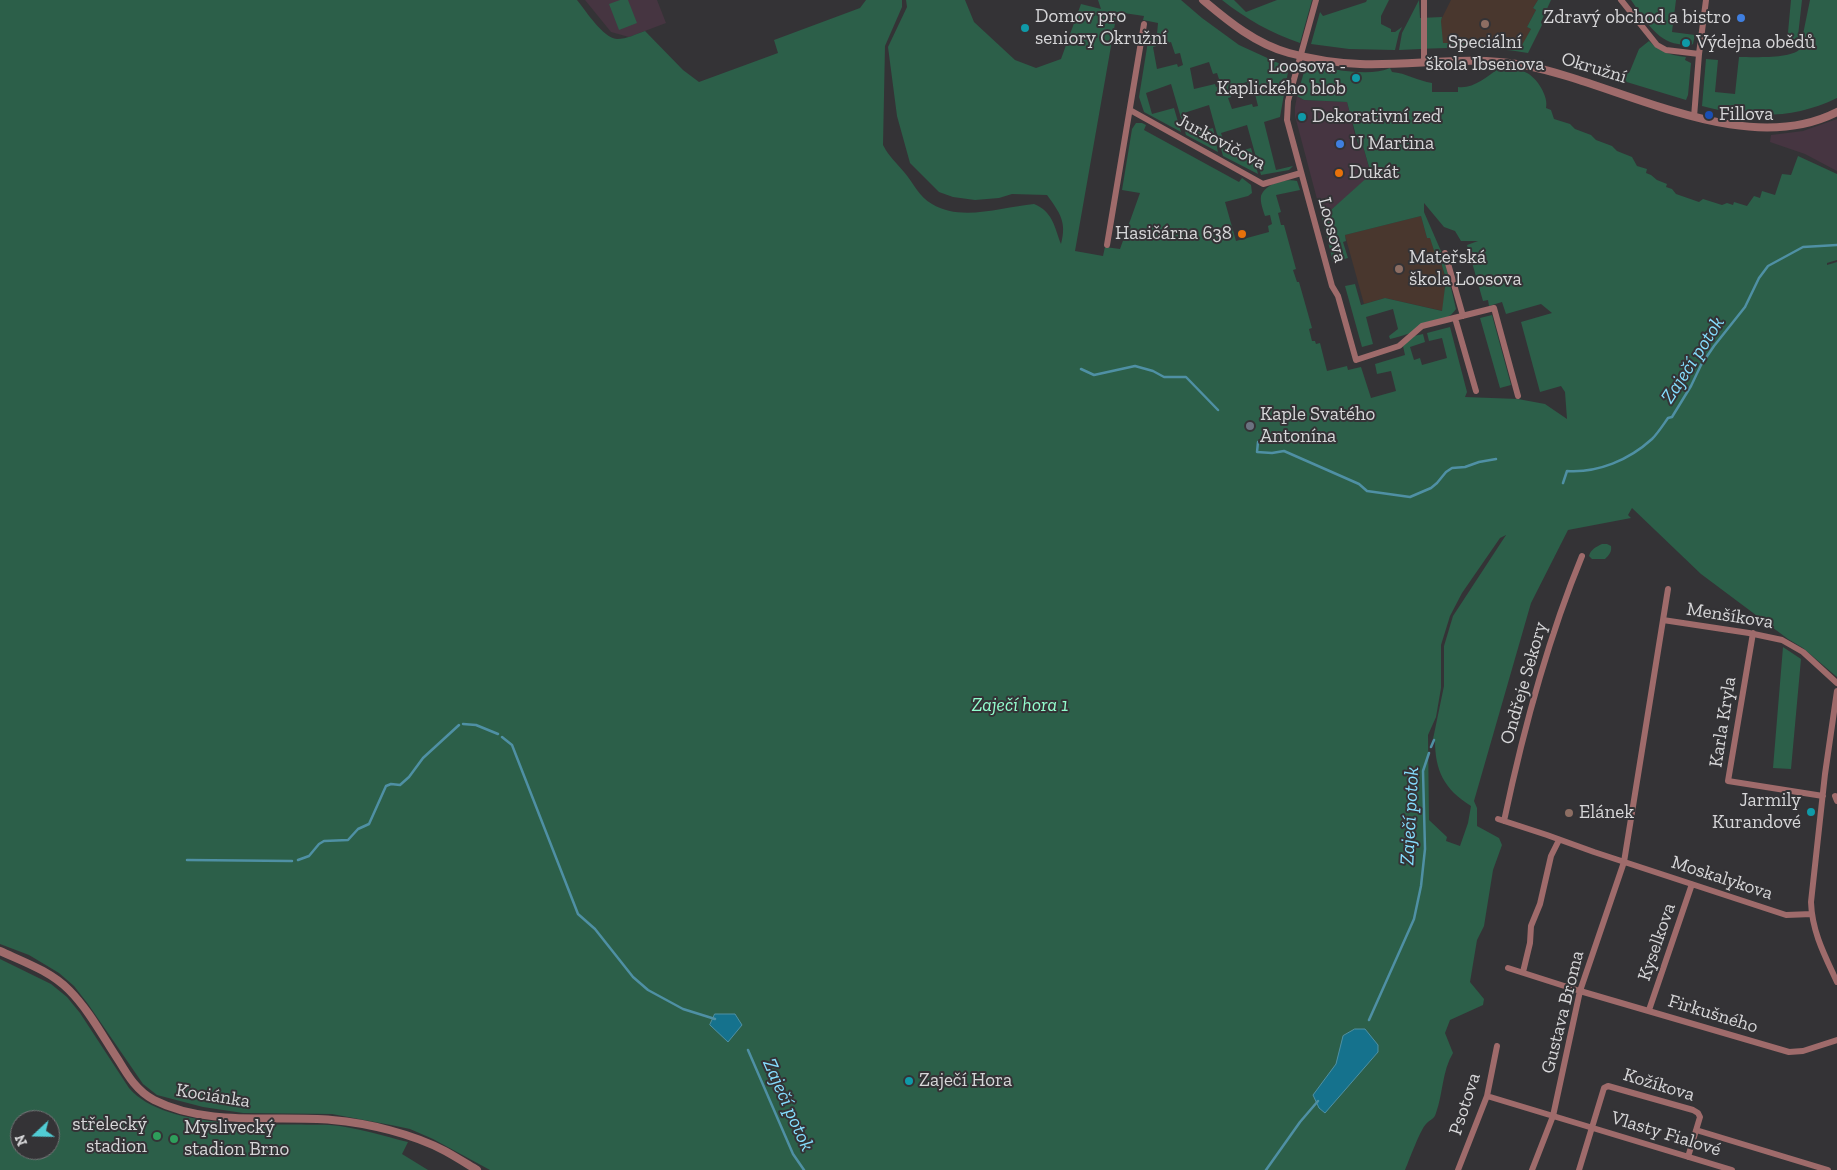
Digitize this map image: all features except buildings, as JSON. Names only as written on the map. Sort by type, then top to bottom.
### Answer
[{"type":"street","name":"Okružní","points":[[1203,0],[1239,29],[1282,50],[1300,56],[1360,64],[1467,61],[1522,65],[1566,76],[1709,122],[1770,128],[1802,125],[1837,112]]},
{"type":"street","name":"Loosova","points":[[1316,0],[1288,100],[1287,120],[1332,286],[1338,296],[1356,360],[1399,346],[1422,326],[1494,308],[1518,396]]},
{"type":"street","points":[[1424,0],[1424,61]]},
{"type":"street","points":[[1621,0],[1657,45],[1666,50],[1699,54]]},
{"type":"street","points":[[1694,117],[1706,0]]},
{"type":"street","points":[[1107,245],[1144,24]]},
{"type":"street","name":"Jurkovičova","points":[[1130,110],[1263,184],[1301,173]]},
{"type":"street","points":[[1445,253],[1463,316]]},
{"type":"street","points":[[1455,318],[1476,391]]},
{"type":"street","name":"Ondřeje Sekory","points":[[1559,840],[1501,820],[1535,693],[1568,591],[1582,556]]},
{"type":"street","name":"Gustava Broma","points":[[1532,1170],[1553,1116],[1580,991],[1624,862],[1668,589]]},
{"type":"street","name":"Menšíkova","points":[[1663,620],[1752,633],[1782,640],[1803,652],[1837,683]]},
{"type":"street","name":"Karla Kryla","points":[[1752,633],[1728,781],[1823,796]]},
{"type":"street","points":[[1837,691],[1814,870],[1812,914],[1818,941],[1837,982]]},
{"type":"street","points":[[1523,972],[1530,943],[1531,926],[1540,904],[1551,856],[1559,840],[1624,862]]},
{"type":"street","name":"Moskalykova","points":[[1624,862],[1786,914],[1812,914]]},
{"type":"street","name":"Kyselkova","points":[[1649,1010],[1692,884]]},
{"type":"street","name":"Kociánka","points":[[0,951],[41,970],[55,978],[69,990],[82,1005],[131,1080],[142,1092],[153,1099],[173,1108],[242,1119],[332,1120],[363,1124],[414,1137],[444,1150],[477,1170]]},
{"type":"street","points":[[1508,968],[1580,991]]},
{"type":"street","name":"Firkušného","points":[[1580,991],[1789,1052],[1837,1040]]},
{"type":"street","name":"Psotova","points":[[1458,1170],[1487,1096],[1497,1046]]},
{"type":"street","name":"Kožíkova","points":[[1592,1128],[1604,1088],[1608,1086],[1694,1110],[1700,1117],[1688,1157]]},
{"type":"street","name":"Vlasty Fialové","points":[[1487,1096],[1732,1170]]},
{"type":"street","name":"Vlasty Fialové","points":[[1579,1170],[1592,1128]]},
{"type":"street","name":"Kožíkova","points":[[1696,1130],[1828,1170]]},
{"type":"shaded area","points":[[585,0],[657,0],[666,23],[629,37],[611,32]]},
{"type":"shaded area","name":"Speciální škola Ibsenova","points":[[1451,0],[1538,0],[1533,8],[1536,10],[1527,27],[1531,29],[1522,47],[1442,43],[1441,20]]},
{"type":"shaded area","points":[[1297,96],[1304,100],[1347,102],[1358,147],[1363,146],[1371,175],[1322,218],[1295,116]]},
{"type":"shaded area","points":[[1837,119],[1837,171],[1805,154],[1770,142],[1771,135],[1803,131]]},
{"type":"shaded area","name":"Mateřská škola Loosova","points":[[1421,216],[1427,238],[1430,237],[1437,260],[1440,259],[1446,279],[1443,311],[1385,298],[1364,304],[1345,235]]},
{"type":"green space","name":"Zaječí hora 1","points":[[0,0],[577,0],[595,23],[612,37],[617,39],[624,38],[645,31],[683,70],[699,82],[778,53],[774,40],[860,8],[866,0],[902,0],[902,7],[885,46],[883,145],[890,156],[927,201],[932,204],[943,209],[969,213],[1034,204],[1049,215],[1061,244],[1063,224],[1056,207],[1047,195],[1012,194],[999,198],[975,200],[953,197],[939,192],[910,163],[897,116],[888,47],[907,7],[906,0],[965,0],[974,22],[1015,60],[1036,68],[1061,59],[1081,4],[1101,9],[1098,0],[1181,0],[1239,45],[1287,67],[1288,72],[1280,117],[1264,122],[1276,170],[1293,166],[1289,170],[1261,175],[1247,125],[1221,133],[1228,154],[1251,148],[1258,174],[1223,156],[1209,105],[1184,113],[1190,134],[1213,128],[1218,152],[1186,135],[1171,84],[1146,93],[1152,114],[1174,108],[1181,132],[1144,112],[1139,97],[1149,35],[1157,34],[1158,23],[1143,20],[1144,16],[1117,12],[1075,251],[1103,256],[1105,247],[1120,249],[1140,193],[1122,190],[1132,129],[1136,123],[1142,123],[1146,125],[1144,130],[1239,182],[1242,178],[1251,185],[1252,193],[1248,196],[1225,202],[1236,241],[1269,232],[1268,226],[1272,224],[1270,215],[1265,216],[1262,206],[1261,196],[1263,192],[1277,182],[1297,181],[1300,190],[1276,195],[1281,212],[1278,213],[1281,225],[1284,225],[1296,269],[1293,270],[1297,282],[1299,282],[1312,328],[1309,329],[1312,341],[1315,341],[1316,344],[1320,343],[1327,371],[1347,366],[1348,370],[1361,367],[1371,398],[1396,391],[1391,371],[1377,374],[1375,364],[1405,355],[1403,346],[1414,336],[1423,334],[1425,342],[1410,347],[1414,360],[1420,358],[1422,365],[1447,358],[1442,338],[1429,341],[1427,333],[1450,327],[1467,392],[1465,397],[1518,399],[1545,404],[1567,419],[1565,392],[1561,386],[1540,392],[1521,322],[1552,313],[1541,304],[1506,314],[1502,302],[1489,306],[1488,300],[1483,301],[1467,245],[1478,241],[1461,241],[1455,231],[1444,227],[1424,203],[1424,212],[1444,258],[1456,309],[1452,314],[1436,324],[1390,339],[1389,336],[1398,329],[1393,309],[1366,317],[1373,344],[1362,347],[1345,286],[1355,284],[1361,305],[1385,298],[1442,311],[1446,279],[1440,259],[1437,260],[1430,238],[1427,238],[1421,216],[1345,235],[1346,241],[1343,242],[1348,258],[1333,262],[1322,218],[1371,174],[1363,146],[1359,147],[1347,102],[1304,100],[1297,96],[1304,72],[1311,66],[1362,72],[1382,71],[1390,68],[1392,72],[1432,83],[1432,92],[1458,92],[1458,87],[1474,84],[1499,68],[1518,70],[1531,75],[1535,79],[1544,93],[1546,108],[1551,110],[1554,119],[1570,124],[1575,129],[1591,135],[1596,140],[1632,157],[1637,166],[1647,169],[1646,173],[1667,184],[1666,187],[1672,189],[1676,194],[1699,202],[1703,199],[1722,205],[1727,203],[1733,205],[1734,202],[1747,206],[1754,196],[1760,198],[1762,191],[1775,195],[1782,174],[1791,175],[1798,156],[1837,174],[1837,260],[1827,263],[1827,265],[1837,262],[1837,677],[1803,648],[1788,639],[1701,574],[1632,508],[1628,515],[1631,518],[1568,530],[1531,603],[1474,801],[1477,808],[1477,826],[1499,838],[1502,845],[1493,870],[1484,926],[1477,940],[1470,982],[1484,999],[1483,1005],[1450,1020],[1445,1033],[1453,1053],[1447,1067],[1438,1106],[1434,1117],[1421,1132],[1405,1170],[490,1170],[433,1139],[410,1129],[332,1114],[243,1113],[203,1107],[157,1095],[143,1084],[74,986],[59,973],[29,955],[0,944]],"holes":[[[1171,42],[1175,54],[1180,53],[1183,65],[1178,67],[1177,64],[1157,69],[1153,47]],[[1209,62],[1213,74],[1217,73],[1221,85],[1216,87],[1215,84],[1194,89],[1190,68]],[[1247,82],[1250,95],[1255,94],[1258,106],[1253,107],[1252,104],[1232,109],[1228,98],[1231,97],[1228,87]],[[1506,535],[1453,616],[1444,646],[1444,686],[1433,739],[1435,740],[1439,770],[1443,778],[1454,793],[1471,806],[1468,823],[1460,846],[1446,841],[1447,837],[1429,820],[1428,735],[1436,717],[1441,688],[1441,645],[1450,616],[1462,593],[1500,538]]]},
{"type":"green space","points":[[620,0],[628,0],[637,23],[619,30],[609,4]]},
{"type":"green space","points":[[1222,0],[1234,0],[1246,12],[1277,0],[1312,0],[1300,43],[1259,25]]},
{"type":"green space","points":[[1367,0],[1389,0],[1381,16],[1381,24],[1391,29],[1391,32],[1395,32],[1402,27],[1395,50],[1349,49],[1311,44],[1320,12],[1323,16],[1366,2]]},
{"type":"green space","points":[[1419,0],[1420,18],[1442,17],[1443,43],[1521,47],[1531,29],[1527,27],[1536,10],[1533,8],[1538,0],[1551,0],[1541,22],[1542,25],[1528,53],[1480,48],[1399,50],[1402,33]]},
{"type":"green space","points":[[1631,0],[1676,0],[1672,32],[1695,35],[1693,44],[1684,45],[1670,42],[1663,38],[1645,21]]},
{"type":"green space","points":[[1791,0],[1802,0],[1797,45],[1787,43]]},
{"type":"green space","points":[[1810,0],[1837,0],[1837,98],[1804,110],[1770,115],[1737,113],[1702,106],[1706,59],[1718,60],[1715,92],[1735,94],[1739,57],[1780,56],[1800,49]]},
{"type":"green space","points":[[1649,41],[1657,48],[1666,52],[1686,57],[1685,60],[1691,63],[1686,100],[1620,80],[1630,71],[1639,49]]},
{"type":"green space","points":[[1492,315],[1511,385],[1500,388],[1480,318]]},
{"type":"green space","points":[[1602,544],[1611,546],[1609,555],[1605,559],[1592,559],[1589,556],[1591,552]]},
{"type":"green space","points":[[1783,647],[1801,659],[1791,769],[1773,768]]},
{"type":"green space","points":[[0,959],[51,984],[67,997],[80,1013],[129,1088],[146,1102],[169,1112],[195,1119],[253,1124],[330,1125],[369,1132],[408,1142],[402,1154],[428,1170],[0,1170]]},
{"type":"water","points":[[715,1014],[735,1014],[742,1025],[728,1042],[710,1025]]},
{"type":"water","points":[[1355,1029],[1365,1029],[1378,1045],[1378,1052],[1325,1113],[1319,1108],[1313,1095],[1336,1064],[1343,1036]]},
{"type":"waterway","name":"Zaječí potok","points":[[1563,483],[1567,471],[1590,470],[1613,464],[1633,453],[1652,439],[1668,418],[1672,417],[1701,365],[1745,307],[1759,278],[1768,266],[1803,247],[1837,245]]},
{"type":"waterway","points":[[1081,369],[1094,375],[1135,366],[1153,371],[1164,377],[1186,377],[1218,410]]},
{"type":"waterway","points":[[1258,442],[1257,452],[1272,453],[1284,451],[1359,484],[1367,491],[1410,497],[1431,488],[1452,468],[1465,467],[1496,459]]},
{"type":"waterway","points":[[463,724],[476,725],[498,734]]},
{"type":"waterway","points":[[298,860],[309,856],[324,841],[348,840],[358,829],[369,824],[386,786],[391,784],[400,785],[409,777],[423,758],[459,725]]},
{"type":"waterway","points":[[502,737],[512,745],[578,914],[595,929],[633,977],[648,990],[683,1009],[715,1019]]},
{"type":"waterway","name":"Zaječí potok","points":[[1431,747],[1434,740]]},
{"type":"waterway","name":"Zaječí potok","points":[[1369,1020],[1414,919],[1421,886],[1425,849],[1423,771],[1429,753]]},
{"type":"waterway","points":[[187,860],[292,861]]},
{"type":"waterway","name":"Zaječí potok","points":[[748,1050],[793,1154],[804,1170]]},
{"type":"waterway","name":"Zaječí potok","points":[[1266,1170],[1300,1122],[1318,1101]]},
{"type":"place","name":"Zdravý obchod a bistro","points":[[1741,18]]},
{"type":"place","name":"Speciální škola Ibsenova","points":[[1485,24]]},
{"type":"place","name":"Domov pro seniory Okružní","points":[[1025,28]]},
{"type":"place","name":"Výdejna obědů","points":[[1686,43]]},
{"type":"place","name":"Loosova - Kaplického blob","points":[[1356,78]]},
{"type":"place","name":"Fillova","points":[[1709,115]]},
{"type":"place","name":"Dekorativní zeď","points":[[1302,117]]},
{"type":"place","name":"U Martina","points":[[1340,144]]},
{"type":"place","name":"Dukát","points":[[1339,173]]},
{"type":"place","name":"Hasičárna 638","points":[[1242,234]]},
{"type":"place","name":"Mateřská škola Loosova","points":[[1399,269]]},
{"type":"place","name":"Kaple Svatého Antonína","points":[[1250,426]]},
{"type":"place","name":"Jarmily Kurandové","points":[[1811,812]]},
{"type":"place","name":"Elánek","points":[[1569,813]]},
{"type":"place","name":"Zaječí Hora","points":[[909,1081]]},
{"type":"place","name":"střelecký stadion","points":[[157,1136]]},
{"type":"place","name":"Myslivecký stadion Brno","points":[[174,1139]]}]
